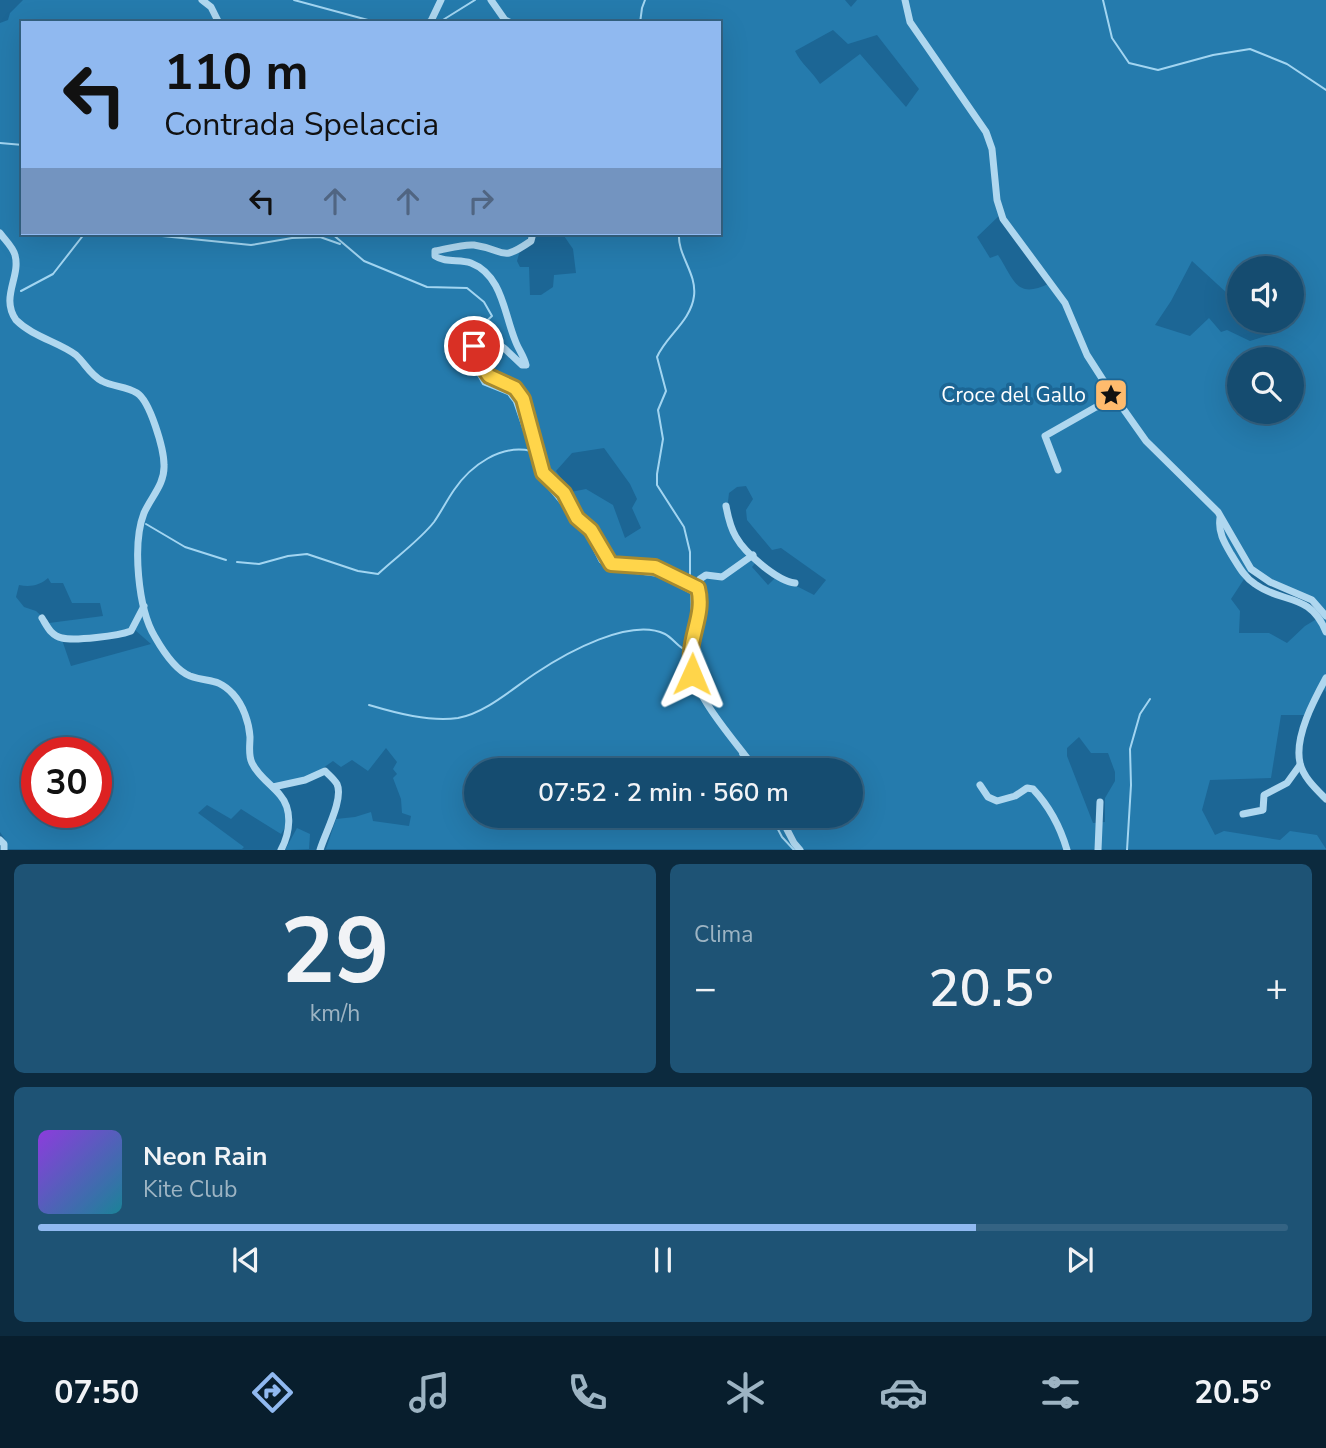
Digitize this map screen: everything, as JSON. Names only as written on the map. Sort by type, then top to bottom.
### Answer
[{"type":"street","points":[[202,0],[211,7],[218,21]]},
{"type":"street","points":[[431,21],[441,0]]},
{"type":"street","points":[[491,0],[507,21]]},
{"type":"street","points":[[905,0],[911,22],[986,132],[992,149],[997,200],[1003,219],[1065,303],[1087,355],[1118,402],[1146,441],[1220,517],[1251,569],[1270,582],[1312,600],[1326,616]]},
{"type":"street","points":[[0,233],[15,255],[7,298],[15,319],[48,342],[75,354],[95,377],[105,383],[131,389],[141,395],[148,404],[164,465],[161,482],[140,528],[138,565],[144,605],[155,637],[181,671],[191,677],[220,682],[235,696],[247,719],[252,764],[282,796],[289,828],[281,849]]},
{"type":"street","points":[[533,235],[531,242],[510,255],[504,256],[471,245],[435,251],[435,256],[440,260],[470,262],[487,271],[496,285],[526,365],[522,365],[487,336],[481,337],[474,346],[476,358],[489,376],[515,388],[523,399],[543,473],[564,493],[577,518],[591,530],[606,559],[611,564],[655,567],[693,587],[701,600],[701,610],[691,650],[692,674],[709,705],[747,758]]},
{"type":"street","points":[[1058,470],[1045,436],[1096,407],[1118,402]]},
{"type":"street","points":[[726,506],[729,522],[743,546],[770,571],[788,582],[795,583]]},
{"type":"street","points":[[1220,517],[1219,526],[1223,540],[1241,570],[1254,584],[1265,590],[1303,602],[1326,632]]},
{"type":"street","points":[[693,587],[702,576],[722,577],[753,555]]},
{"type":"street","points":[[43,618],[52,633],[61,638],[120,636],[131,631],[144,605]]},
{"type":"street","points":[[1326,678],[1310,706],[1300,743],[1300,765],[1312,785],[1326,799]]},
{"type":"street","points":[[1243,814],[1263,810],[1264,795],[1287,783],[1300,765]]},
{"type":"street","points":[[272,787],[305,780],[325,772],[335,780],[339,792],[336,809],[320,849]]},
{"type":"street","points":[[980,785],[988,797],[997,801],[1015,796],[1027,788],[1034,789],[1062,831],[1067,849]]},
{"type":"street","points":[[1098,849],[1100,802]]},
{"type":"street","points":[[786,828],[800,849]]},
{"type":"street","points":[[0,840],[4,849]]},
{"type":"shaded area","points":[[23,0],[845,0],[851,7],[857,0],[1326,0],[1326,692],[1321,685],[1307,715],[1281,715],[1271,778],[1210,780],[1202,810],[1215,835],[1224,831],[1280,840],[1290,831],[1317,835],[1326,849],[326,849],[336,819],[371,812],[373,821],[409,826],[411,816],[402,813],[401,799],[393,778],[397,774],[393,769],[397,762],[386,748],[368,771],[352,760],[341,767],[333,761],[303,782],[274,789],[292,816],[281,834],[241,809],[231,819],[207,805],[198,813],[244,847],[242,849],[4,849],[6,841],[0,832],[0,23],[8,20],[10,13]],"holes":[[[833,30],[848,44],[877,35],[919,89],[906,107],[860,54],[820,84],[795,51]],[[1002,213],[1050,283],[1030,289],[1018,285],[998,255],[990,258],[977,237]],[[604,448],[630,484],[637,499],[632,508],[641,528],[625,538],[613,505],[586,489],[571,492],[556,471],[572,453]],[[746,486],[753,499],[746,510],[747,520],[772,550],[781,548],[826,580],[814,595],[777,576],[768,585],[752,567],[757,561],[732,526],[727,510],[729,493],[737,487]],[[1252,567],[1309,596],[1325,614],[1305,626],[1287,643],[1269,633],[1239,633],[1240,611],[1231,599]],[[48,578],[51,583],[63,583],[72,603],[100,603],[103,616],[49,623],[36,611],[24,607],[16,597],[19,585],[31,586]],[[135,630],[151,644],[71,666],[61,637],[125,637]],[[1079,737],[1091,753],[1108,753],[1115,772],[1115,781],[1105,798],[1105,822],[1093,823],[1067,756],[1067,748]]]},
{"type":"shaded area","points":[[297,828],[310,834],[309,849],[285,850]]},
{"type":"waterway","points":[[294,0],[372,21]]},
{"type":"waterway","points":[[441,21],[475,0]]},
{"type":"waterway","points":[[640,21],[645,0]]},
{"type":"waterway","points":[[1103,0],[1112,38],[1129,63],[1158,70],[1213,55],[1250,49],[1287,64],[1326,90]]},
{"type":"waterway","points":[[0,143],[21,145]]},
{"type":"waterway","points":[[21,291],[53,274],[83,235]]},
{"type":"waterway","points":[[157,235],[251,245],[292,238],[320,237],[340,244]]},
{"type":"waterway","points":[[333,235],[364,261],[427,287],[467,288],[484,302],[492,316],[469,337],[469,359],[483,384],[508,394],[514,402],[536,473],[586,534],[600,562],[612,570],[659,576],[691,593]]},
{"type":"waterway","points":[[679,235],[681,249],[693,280],[694,296],[688,313],[657,357],[666,391],[658,410],[663,439],[657,485],[684,527],[690,552],[690,582]]},
{"type":"waterway","points":[[237,562],[259,564],[307,554],[358,571],[378,574],[428,529],[469,472],[498,454],[531,451]]},
{"type":"waterway","points":[[146,524],[185,547],[226,560]]},
{"type":"waterway","points":[[691,587],[691,612],[684,663],[695,689]]},
{"type":"waterway","points":[[369,705],[424,718],[458,718],[489,706],[536,673],[581,647],[617,634],[651,630],[665,634],[682,648]]},
{"type":"waterway","points":[[1127,850],[1130,749],[1140,714],[1150,699]]},
{"type":"waterway","points":[[740,754],[742,758]]},
{"type":"waterway","points":[[777,828],[794,850]]},
{"type":"place","name":"Croce del Gallo","points":[[1111,395]]},
{"type":"route","points":[[474,346],[476,358],[489,376],[515,388],[523,399],[543,473],[564,493],[577,518],[591,530],[606,559],[611,564],[628,567],[655,567],[687,585],[698,588],[701,610],[691,650],[692,674]]}]
